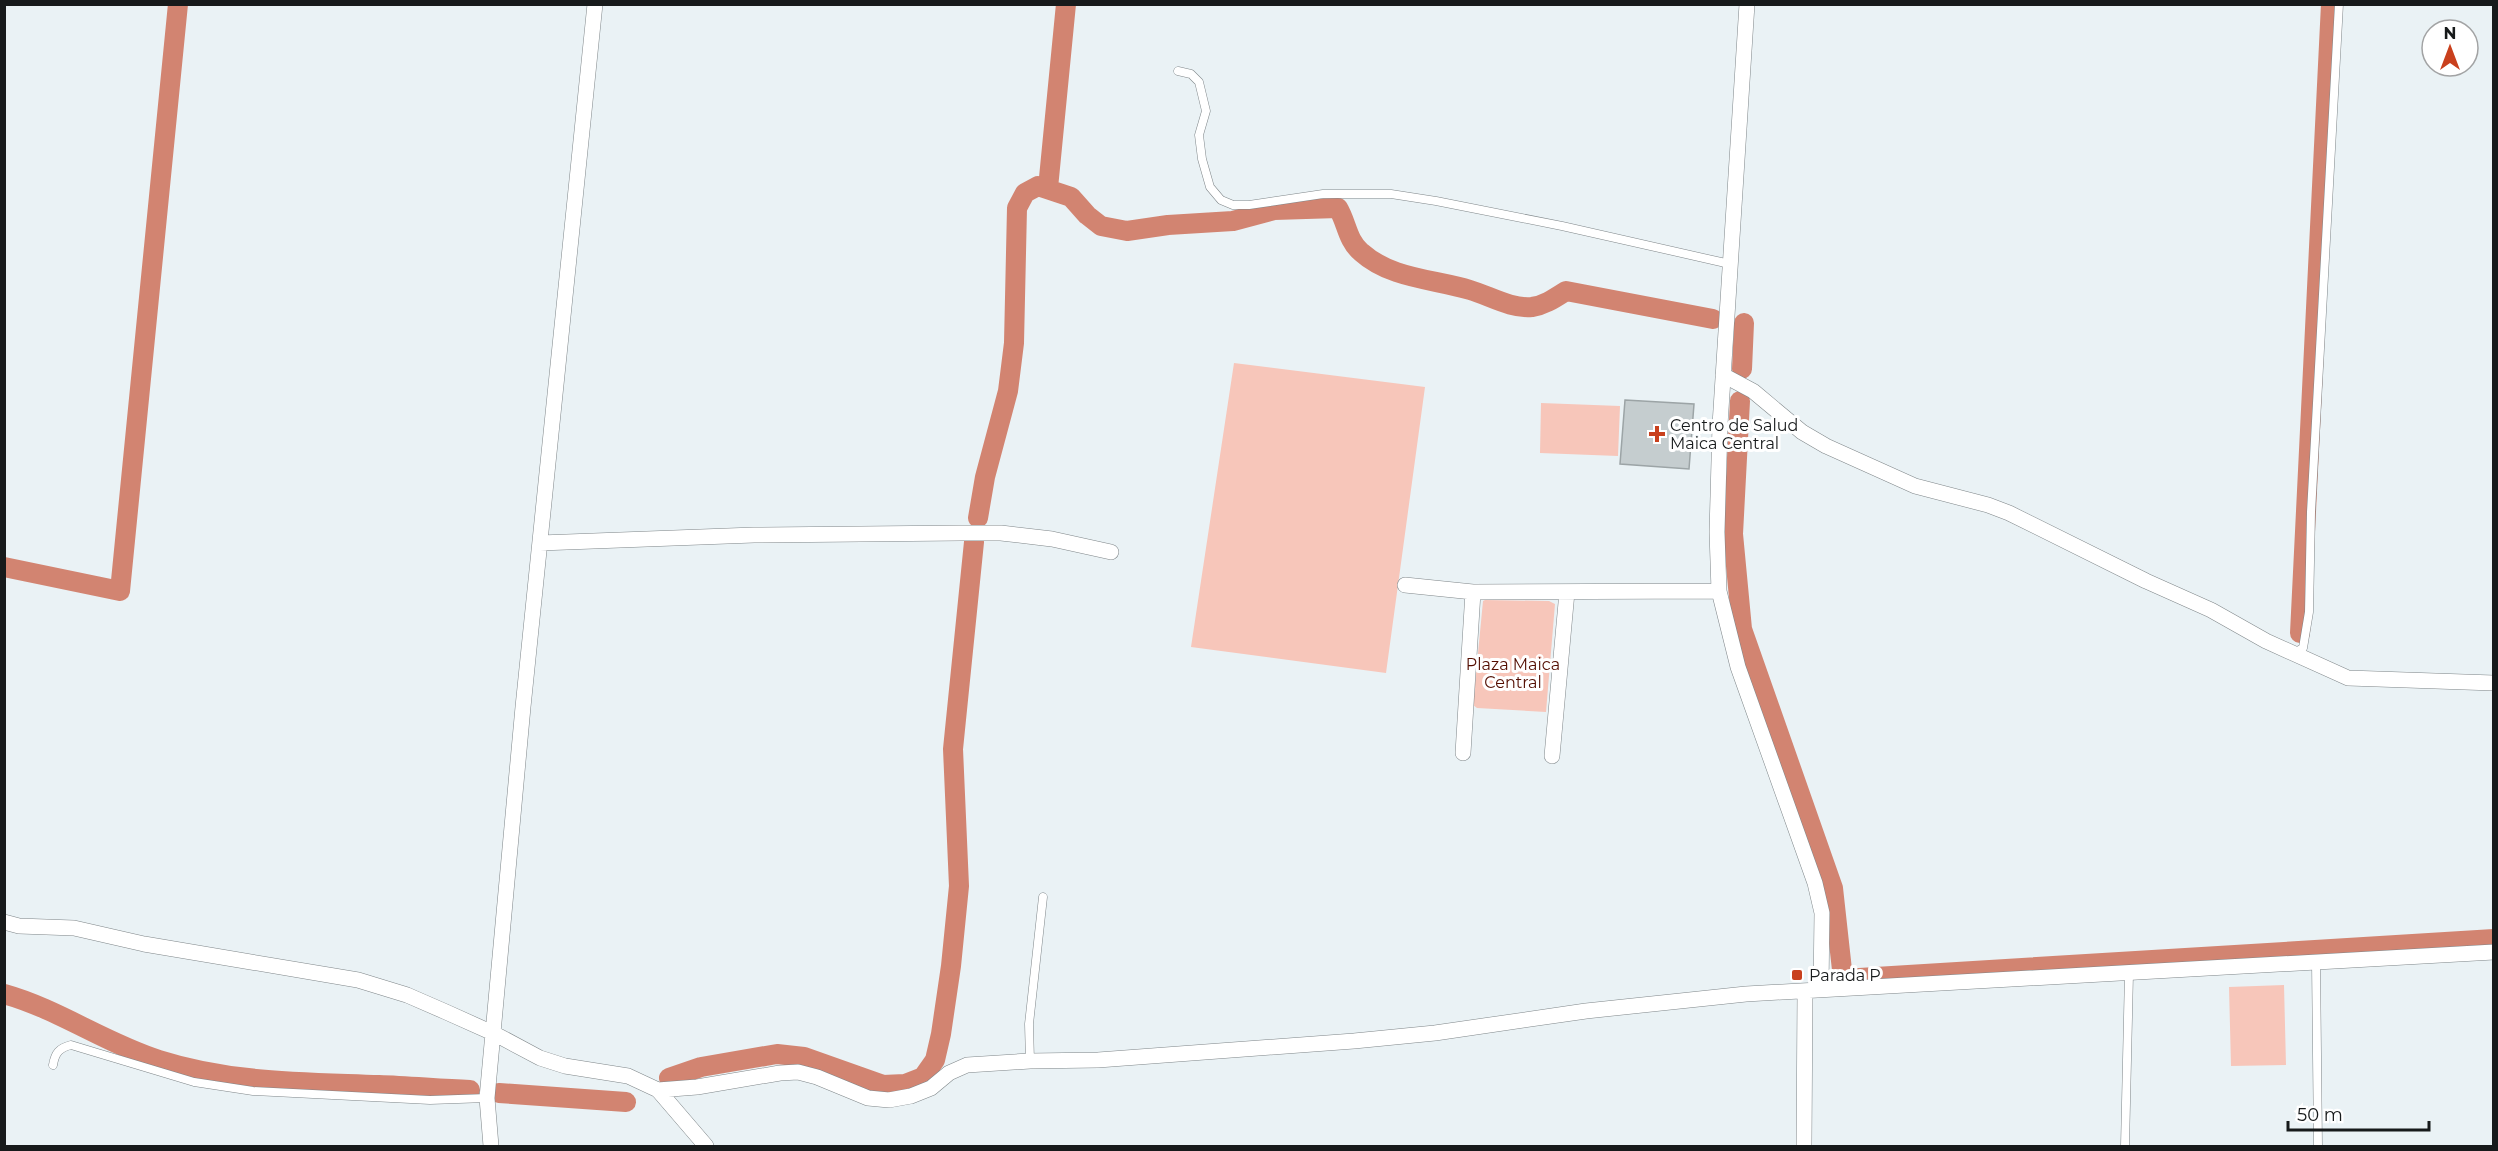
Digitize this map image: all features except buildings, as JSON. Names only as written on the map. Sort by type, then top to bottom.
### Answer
[{"type":"street","points":[[492,1146],[487,1098],[495,1034],[523,707],[595,4]]},
{"type":"street","points":[[1747,4],[1723,375],[1717,532],[1719,591],[1738,667],[1815,883],[1822,913],[1821,989]]},
{"type":"street","points":[[1723,375],[1753,391],[1802,432],[1826,446],[1915,486],[1988,505],[2009,513],[2146,581],[2211,610],[2266,641],[2296,652],[2348,678],[2493,683]]},
{"type":"street","points":[[540,543],[754,535],[960,532],[1052,539],[1111,552]]},
{"type":"street","points":[[1406,585],[1473,592],[1719,591]]},
{"type":"street","points":[[1463,753],[1473,592]]},
{"type":"street","points":[[1552,756],[1567,592]]},
{"type":"street","points":[[4,922],[19,926],[74,928],[144,944],[358,980],[406,995],[495,1034],[540,1058],[565,1066],[628,1076],[658,1090],[706,1146]]},
{"type":"street","points":[[658,1090],[697,1087],[798,1072],[817,1077],[868,1098],[889,1100],[911,1096],[931,1088],[949,1073],[967,1065],[1098,1060],[1354,1041],[1435,1033],[1668,1001],[1821,989],[2128,974],[2493,952]]},
{"type":"street","points":[[1804,1146],[1805,992]]},
{"type":"lane","points":[[2296,652],[2303,648],[2309,612],[2311,512],[2339,4]]},
{"type":"lane","points":[[1178,71],[1191,74],[1198,82],[1206,111],[1199,135],[1202,159],[1210,188],[1221,200],[1233,205],[1249,206],[1323,194],[1390,194],[1551,224],[1731,264]]},
{"type":"lane","points":[[1030,1061],[1030,1014],[1043,897]]},
{"type":"lane","points":[[2316,962],[2318,1146]]},
{"type":"lane","points":[[2125,1146],[2128,974]]},
{"type":"lane","points":[[53,1065],[55,1054],[63,1047],[71,1045],[194,1082],[253,1091],[430,1100],[487,1098]]},
{"type":"green space","points":[[1234,363],[1425,387],[1386,673],[1191,647]]},
{"type":"green space","points":[[1541,403],[1620,406],[1618,456],[1540,453]]},
{"type":"green space","name":"Plaza Maica Central","points":[[1483,601],[1549,601],[1555,604],[1546,712],[1477,708],[1473,705]]},
{"type":"green space","points":[[2284,985],[2286,1065],[2231,1066],[2229,987]]},
{"type":"waterway","points":[[4,567],[120,591],[178,4]]},
{"type":"waterway","points":[[1048,188],[1066,4]]},
{"type":"waterway","points":[[2300,633],[2331,4]]},
{"type":"waterway","points":[[978,518],[985,477],[1008,391],[1014,343],[1017,208],[1025,193],[1038,186],[1071,197],[1087,215],[1101,226],[1127,231],[1168,225],[1233,221],[1274,210],[1338,208],[1356,247],[1373,261],[1399,273],[1456,286],[1516,306],[1537,306],[1566,291],[1713,319]]},
{"type":"waterway","points":[[1742,369],[1744,323]]},
{"type":"waterway","points":[[1740,401],[1733,534],[1742,629],[1833,888],[1843,979],[2494,939]]},
{"type":"waterway","points":[[669,1078],[701,1067],[777,1054],[804,1057],[883,1085],[905,1084],[923,1077],[935,1060],[951,966],[959,886],[953,749],[974,542]]},
{"type":"waterway","points":[[4,994],[43,1008],[139,1053],[186,1068],[268,1080],[470,1090]]},
{"type":"waterway","points":[[499,1093],[626,1102]]},
{"type":"place","name":"Centro de Salud Maica Central","points":[[1657,434]]},
{"type":"place","name":"Parada P","points":[[1797,975]]}]
